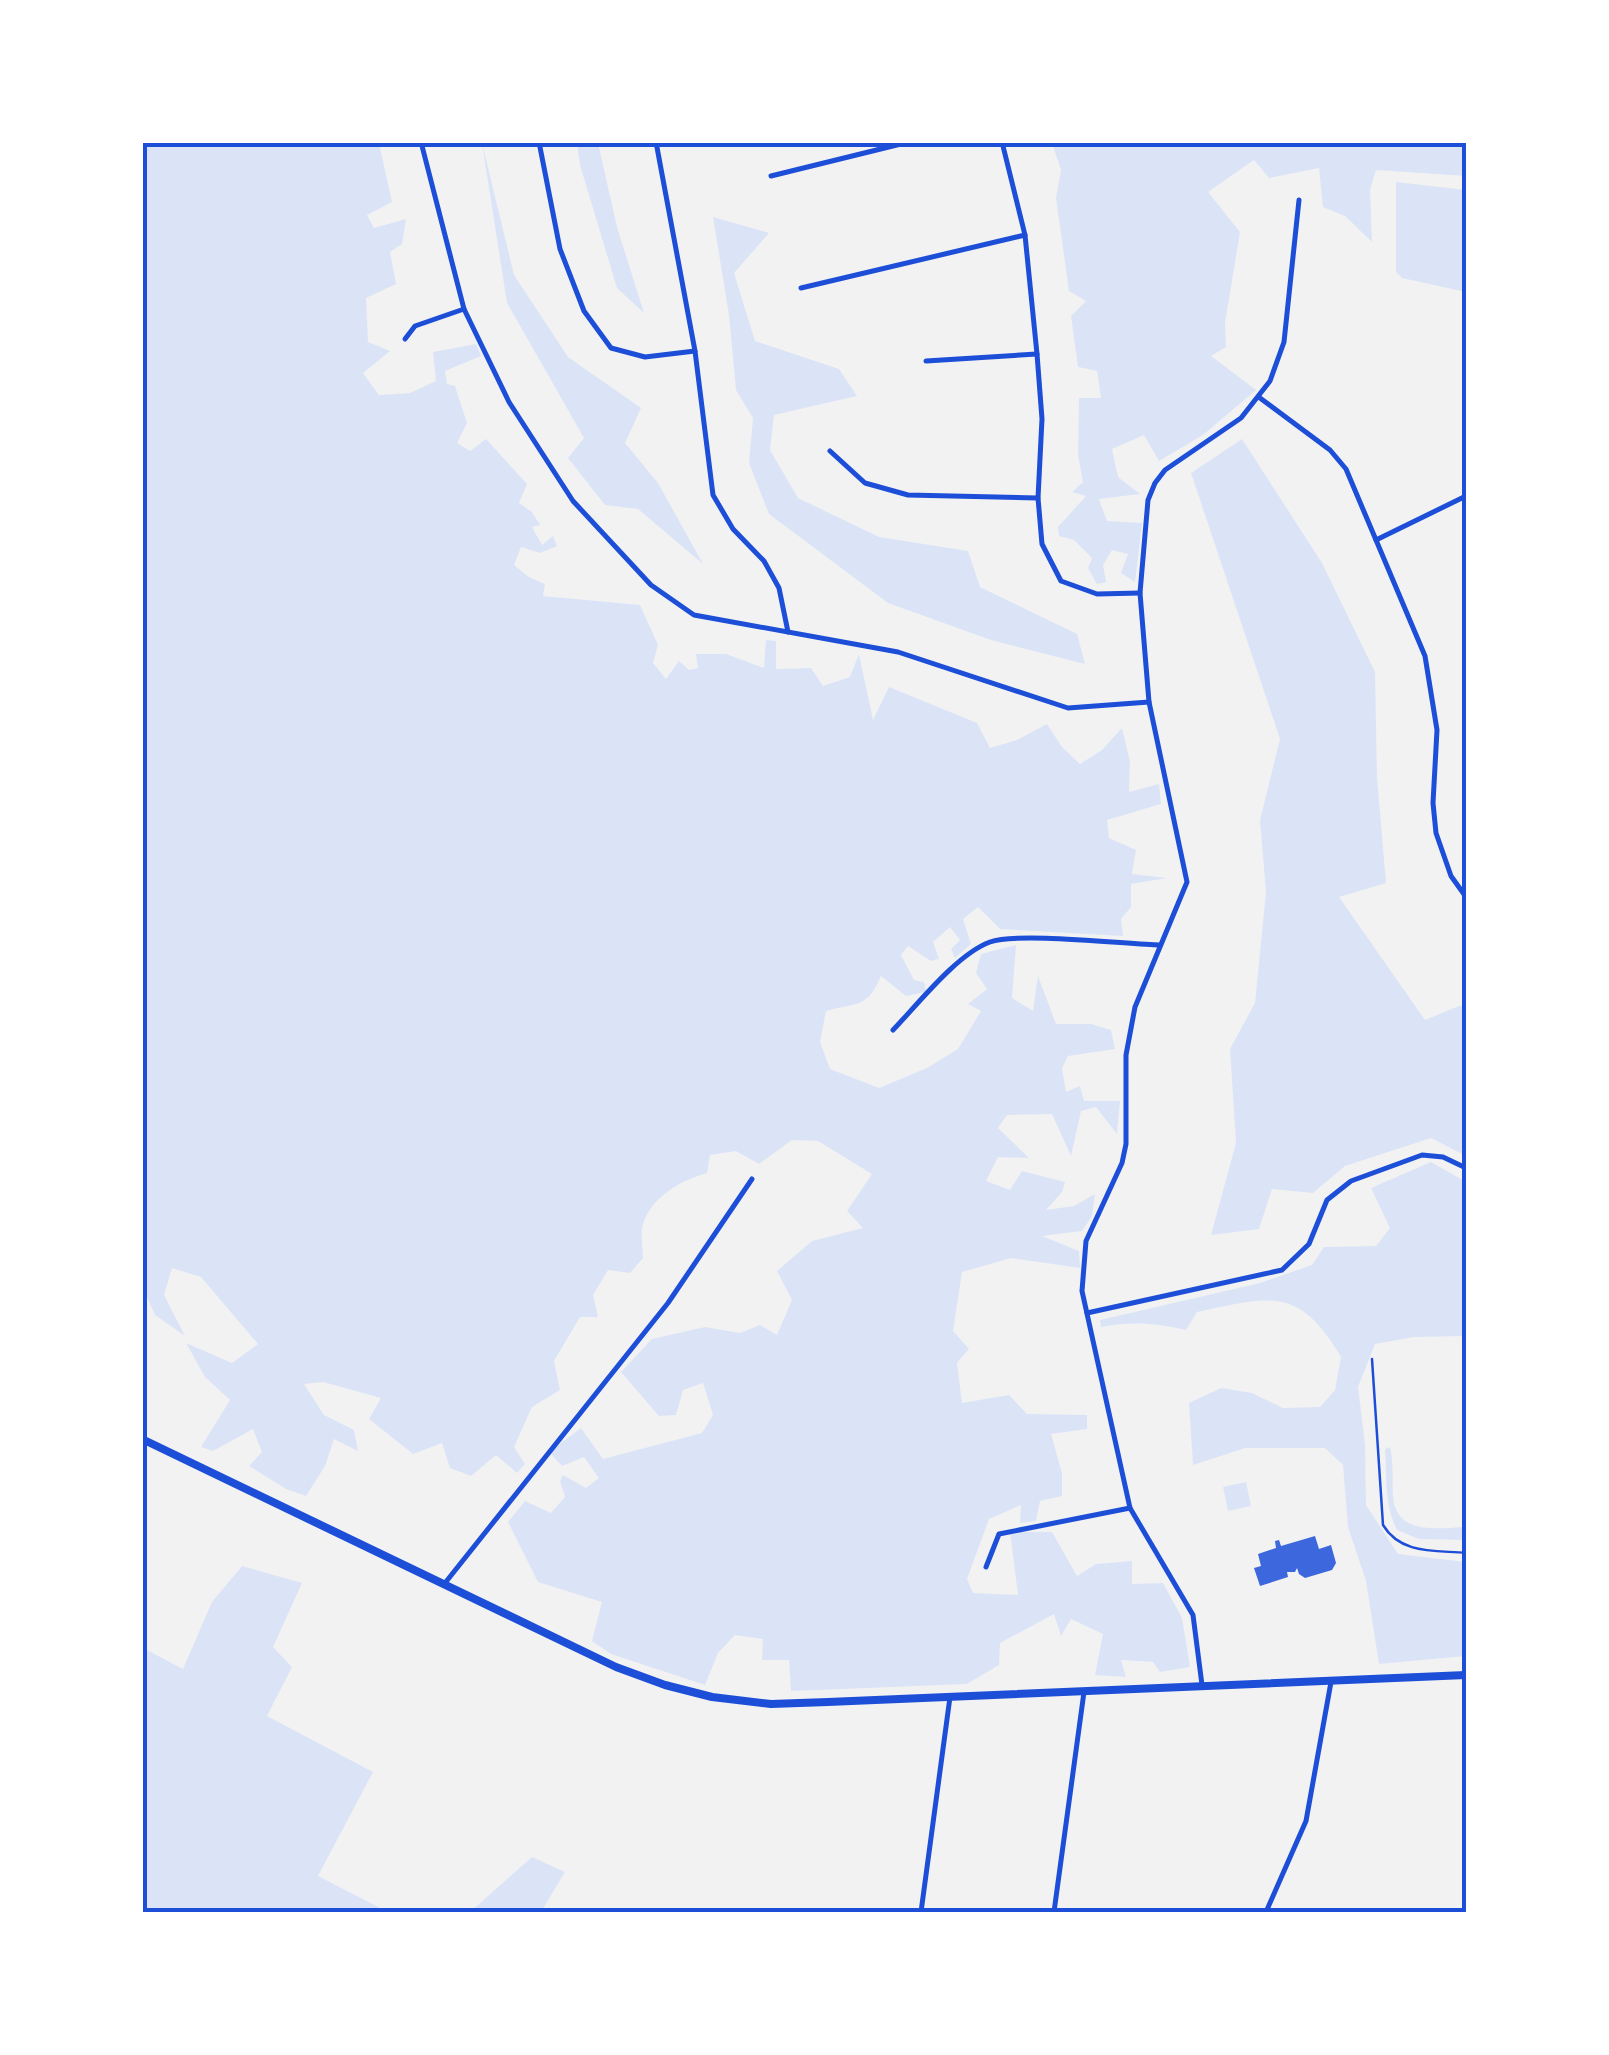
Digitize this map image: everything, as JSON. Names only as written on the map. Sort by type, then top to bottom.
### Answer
[{"type":"main road","points":[[142,1440],[616,1667],[665,1686],[712,1697],[771,1704],[1466,1675]]},
{"type":"street","points":[[421,142],[464,309],[509,402],[573,501],[651,585],[694,615],[898,652],[1068,708],[1149,702]]},
{"type":"street","points":[[539,142],[560,249],[584,311],[602,336],[612,348],[645,357],[695,350]]},
{"type":"street","points":[[656,142],[695,350],[713,494],[733,529],[764,561],[780,588],[788,632]]},
{"type":"street","points":[[770,176],[909,142]]},
{"type":"street","points":[[1002,142],[1025,235],[1037,354],[1042,420],[1038,498],[1042,544],[1062,581],[1097,594],[1140,593]]},
{"type":"street","points":[[1202,1685],[1193,1615],[1130,1508],[1082,1291],[1086,1240],[1122,1163],[1126,1144],[1126,1055],[1135,1007],[1187,882],[1149,702],[1140,593],[1148,500],[1165,470],[1241,418],[1260,398],[1284,342],[1299,200]]},
{"type":"street","points":[[801,288],[1025,235]]},
{"type":"street","points":[[405,339],[415,326],[464,309]]},
{"type":"street","points":[[926,362],[1037,354]]},
{"type":"street","points":[[1260,398],[1330,450],[1346,469],[1426,656],[1437,730],[1433,803],[1436,832],[1451,876],[1466,897]]},
{"type":"street","points":[[830,451],[865,482],[908,495],[1038,498]]},
{"type":"street","points":[[1376,540],[1466,496]]},
{"type":"street","points":[[894,1030],[951,969],[991,942],[1160,946]]},
{"type":"street","points":[[1087,1313],[1282,1270],[1306,1250],[1328,1200],[1351,1182],[1422,1156],[1443,1157],[1466,1168]]},
{"type":"street","points":[[443,1586],[668,1302],[752,1180]]},
{"type":"street","points":[[986,1566],[999,1534],[1130,1508]]},
{"type":"street","points":[[1266,1912],[1306,1822],[1331,1682]]},
{"type":"street","points":[[1054,1912],[1084,1692]]},
{"type":"street","points":[[921,1912],[950,1698]]},
{"type":"lane","points":[[1372,1359],[1383,1524],[1390,1536],[1406,1546],[1466,1553]]},
{"type":"shaded area","points":[[143,143],[379,143],[392,202],[367,215],[374,228],[406,219],[402,244],[390,252],[396,284],[366,298],[368,342],[390,351],[363,373],[379,395],[410,393],[436,381],[433,352],[476,344],[481,356],[445,371],[447,384],[455,386],[467,423],[457,443],[470,451],[486,439],[527,484],[519,503],[532,512],[540,525],[532,527],[542,545],[553,536],[557,546],[540,553],[521,547],[514,565],[545,584],[543,596],[640,605],[658,645],[653,663],[666,679],[679,661],[689,670],[698,668],[696,654],[726,654],[764,668],[766,640],[776,641],[776,669],[811,668],[823,686],[850,677],[859,654],[873,720],[889,687],[977,723],[990,748],[1017,740],[1047,724],[1062,747],[1080,764],[1102,750],[1122,728],[1130,762],[1129,792],[1159,784],[1161,804],[1107,820],[1109,838],[1136,850],[1132,874],[1167,878],[1131,884],[1131,907],[1121,919],[1123,936],[1000,929],[978,907],[963,919],[971,944],[955,958],[951,949],[960,940],[950,927],[933,942],[939,959],[931,961],[908,946],[901,955],[914,980],[924,982],[926,992],[906,996],[881,976],[866,999],[826,1011],[820,1042],[830,1069],[879,1088],[927,1068],[958,1049],[981,1011],[968,1004],[987,989],[976,973],[981,954],[1016,945],[1012,998],[1033,1011],[1038,976],[1056,1024],[1091,1024],[1111,1030],[1115,1049],[1068,1056],[1062,1068],[1066,1092],[1080,1086],[1084,1101],[1120,1101],[1117,1134],[1096,1107],[1081,1111],[1071,1156],[1052,1114],[1007,1115],[998,1128],[1029,1158],[998,1157],[986,1181],[1010,1190],[1022,1171],[1065,1182],[1062,1192],[1046,1210],[1074,1206],[1095,1194],[1092,1216],[1082,1231],[1042,1236],[1079,1251],[1080,1268],[1011,1258],[962,1272],[953,1331],[969,1349],[957,1363],[962,1403],[1009,1395],[1027,1414],[1087,1415],[1087,1429],[1051,1434],[1062,1473],[1062,1496],[1040,1501],[1036,1521],[1020,1523],[1021,1505],[989,1519],[967,1579],[973,1593],[1018,1595],[1010,1532],[1052,1532],[1077,1576],[1096,1564],[1132,1561],[1132,1584],[1163,1583],[1182,1618],[1190,1667],[1160,1672],[1153,1662],[1121,1660],[1126,1677],[1095,1675],[1103,1634],[1071,1619],[1061,1636],[1054,1614],[1000,1643],[999,1665],[967,1684],[791,1691],[789,1660],[762,1660],[763,1639],[735,1635],[718,1653],[705,1685],[611,1654],[592,1641],[602,1602],[538,1582],[508,1522],[525,1501],[551,1513],[565,1497],[560,1481],[563,1475],[586,1488],[599,1478],[584,1457],[562,1466],[549,1452],[581,1428],[603,1459],[702,1433],[713,1415],[703,1383],[683,1390],[676,1415],[659,1416],[621,1372],[652,1339],[705,1327],[740,1333],[760,1325],[777,1335],[792,1300],[777,1271],[812,1241],[863,1228],[847,1211],[872,1174],[818,1141],[792,1140],[759,1164],[736,1151],[710,1155],[707,1173],[678,1185],[653,1205],[642,1228],[643,1258],[630,1273],[608,1270],[593,1295],[598,1317],[580,1317],[554,1361],[560,1390],[532,1407],[514,1447],[525,1464],[517,1473],[496,1455],[471,1476],[450,1468],[442,1443],[413,1454],[369,1419],[381,1398],[323,1382],[304,1384],[324,1415],[354,1430],[358,1451],[334,1439],[325,1466],[306,1496],[286,1489],[249,1466],[262,1452],[253,1429],[213,1451],[201,1447],[230,1400],[205,1377],[186,1343],[232,1363],[258,1344],[201,1277],[172,1268],[164,1295],[185,1336],[155,1315],[143,1288]]},
{"type":"shaded area","points":[[482,143],[514,275],[568,357],[641,408],[625,443],[658,483],[703,564],[638,509],[605,505],[568,458],[584,438],[507,303]]},
{"type":"shaded area","points":[[577,143],[598,143],[617,227],[644,313],[617,288]]},
{"type":"shaded area","points":[[1052,143],[1466,143],[1466,176],[1376,170],[1370,190],[1372,242],[1345,216],[1323,207],[1319,168],[1269,178],[1254,160],[1208,192],[1240,232],[1225,323],[1226,347],[1211,356],[1256,390],[1203,435],[1159,461],[1144,435],[1112,449],[1118,477],[1140,494],[1099,499],[1107,521],[1142,523],[1135,582],[1121,573],[1128,554],[1112,550],[1103,565],[1106,582],[1097,584],[1088,568],[1092,558],[1074,540],[1059,536],[1058,527],[1086,496],[1072,492],[1083,482],[1078,455],[1079,398],[1101,398],[1097,371],[1078,367],[1071,316],[1086,301],[1069,291],[1056,198],[1061,170]]},
{"type":"shaded area","points":[[1396,182],[1466,190],[1466,292],[1402,278],[1396,272]]},
{"type":"shaded area","points":[[713,217],[769,233],[734,273],[755,341],[839,369],[857,396],[774,415],[770,450],[798,498],[879,537],[968,551],[980,587],[1077,634],[1085,664],[991,640],[888,603],[769,514],[749,463],[753,418],[736,390]]},
{"type":"shaded area","points":[[1242,439],[1322,563],[1375,672],[1377,777],[1386,883],[1339,897],[1425,1020],[1466,1006],[1466,1156],[1431,1138],[1345,1166],[1313,1193],[1272,1189],[1259,1229],[1211,1235],[1236,1143],[1230,1049],[1255,1003],[1266,892],[1260,820],[1280,739],[1191,473]]},
{"type":"shaded area","points":[[1431,1162],[1466,1182],[1466,1336],[1414,1337],[1375,1344],[1358,1387],[1365,1444],[1366,1505],[1398,1554],[1466,1562],[1466,1656],[1379,1664],[1366,1581],[1348,1527],[1343,1465],[1325,1448],[1245,1448],[1193,1465],[1189,1403],[1221,1388],[1252,1393],[1283,1408],[1320,1407],[1335,1390],[1341,1357],[1326,1334],[1296,1307],[1264,1300],[1197,1312],[1186,1330],[1144,1324],[1101,1327],[1100,1320],[1260,1283],[1312,1265],[1324,1247],[1376,1246],[1390,1228],[1371,1188]]},
{"type":"shaded area","points":[[1390,1447],[1393,1496],[1402,1518],[1420,1527],[1466,1527],[1466,1540],[1419,1539],[1397,1530],[1387,1490],[1385,1449]]},
{"type":"shaded area","points":[[1246,1482],[1251,1506],[1228,1511],[1223,1487]]},
{"type":"shaded area","points":[[242,1566],[302,1583],[273,1647],[292,1667],[267,1716],[373,1772],[318,1876],[388,1912],[143,1912],[143,1648],[183,1669],[212,1602]]},
{"type":"shaded area","points":[[532,1857],[565,1872],[541,1912],[470,1912]]},
{"type":"building","points":[[1315,1536],[1319,1549],[1331,1545],[1336,1563],[1332,1570],[1305,1578],[1297,1568],[1287,1572],[1288,1577],[1260,1586],[1254,1568],[1261,1566],[1258,1554],[1276,1548],[1275,1541],[1279,1540],[1281,1546]]}]
